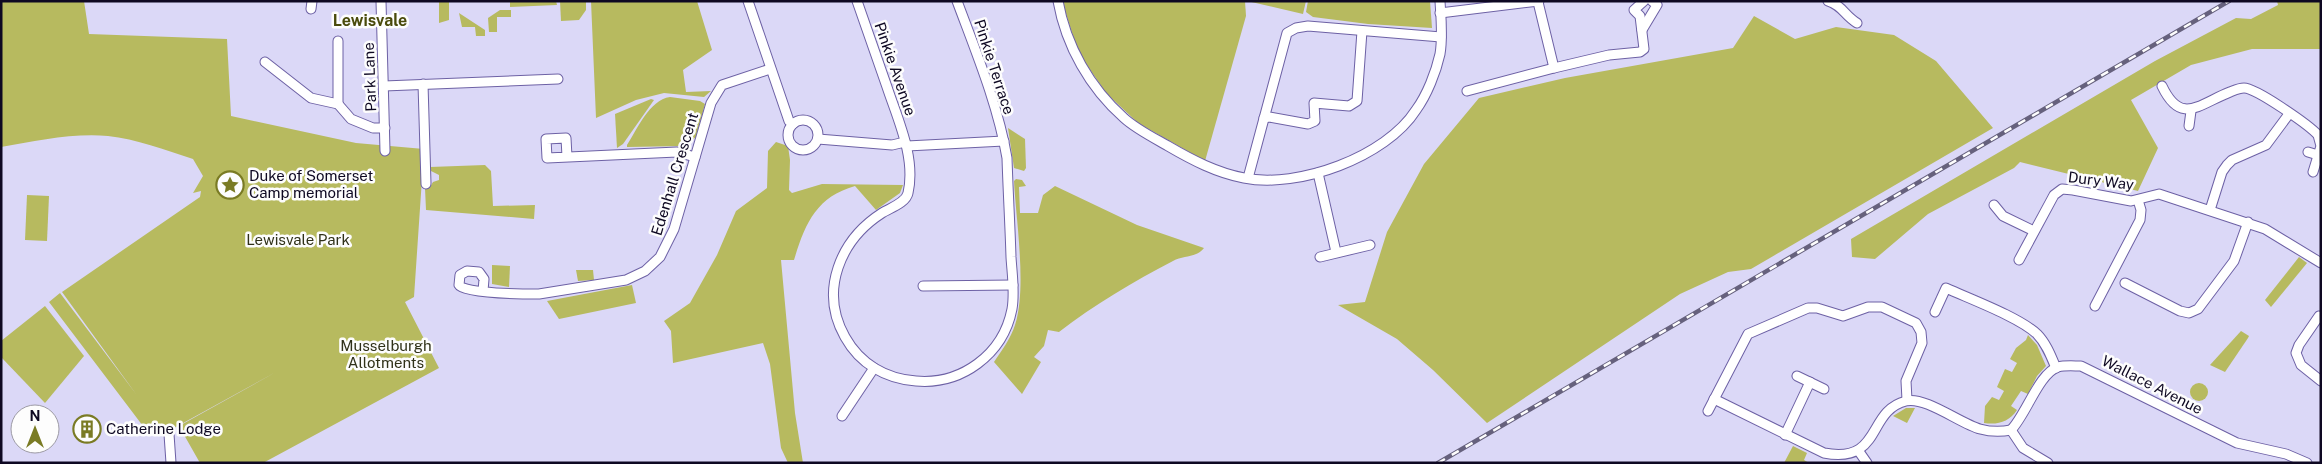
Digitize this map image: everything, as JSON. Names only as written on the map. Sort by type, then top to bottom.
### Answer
[{"type":"street","name":"Park Lane","points":[[381,1],[385,151]]},
{"type":"street","points":[[748,1],[789,121],[793,124]]},
{"type":"street","name":"Pinkie Avenue","points":[[858,1],[906,144],[909,179],[907,197],[872,220],[852,239],[845,250],[836,276],[835,306],[844,336],[857,354],[874,368]]},
{"type":"street","name":"Pinkie Terrace","points":[[874,368],[894,378],[924,382],[942,380],[973,368],[988,356],[1005,331],[1012,309],[1013,285],[1007,158],[1004,141],[980,62],[957,1]]},
{"type":"street","points":[[1058,1],[1065,30],[1076,57],[1098,91],[1125,119],[1188,159],[1217,171],[1248,178],[1286,179],[1318,173],[1358,158],[1386,141],[1415,112],[1428,87],[1440,54],[1440,1]]},
{"type":"street","points":[[1467,91],[1609,55],[1640,52],[1644,49],[1640,16],[1634,10],[1644,1]]},
{"type":"street","points":[[1642,30],[1657,5],[1652,1]]},
{"type":"street","points":[[1828,1],[1839,2],[1847,17],[1856,23]]},
{"type":"street","points":[[1440,13],[1538,2],[1554,68]]},
{"type":"street","points":[[1248,178],[1287,33],[1296,28],[1308,26],[1441,38]]},
{"type":"street","points":[[1264,118],[1269,117],[1308,124],[1315,121],[1314,103],[1349,106],[1357,101],[1362,31]]},
{"type":"street","points":[[338,41],[338,104]]},
{"type":"street","points":[[265,62],[312,98],[338,104],[351,119],[373,128],[385,128]]},
{"type":"street","name":"Edenhall Crescent","points":[[483,292],[551,293],[626,280],[645,271],[660,257],[668,244],[711,103],[718,90],[722,85],[770,69]]},
{"type":"street","points":[[384,86],[558,79]]},
{"type":"street","points":[[423,84],[428,179]]},
{"type":"street","points":[[2162,86],[2173,105],[2179,109],[2191,110],[2207,101],[2241,88],[2255,90],[2318,135],[2321,146],[2313,172]]},
{"type":"street","points":[[2189,126],[2191,110]]},
{"type":"street","points":[[2289,114],[2266,145],[2232,160],[2227,165],[2222,172],[2210,210],[2265,229],[2321,263]]},
{"type":"street","points":[[802,121],[810,122],[817,129],[818,139],[809,149],[796,148],[788,137],[793,124],[802,121]]},
{"type":"street","points":[[818,139],[892,144],[1004,141]]},
{"type":"street","points":[[567,157],[677,152],[695,157]]},
{"type":"street","points":[[2308,152],[2318,154]]},
{"type":"street","points":[[1318,173],[1336,252]]},
{"type":"street","name":"Dury Way","points":[[2020,260],[2054,195],[2062,189],[2124,201],[2138,200],[2159,194],[2210,210]]},
{"type":"street","points":[[2095,306],[2140,220],[2141,210],[2138,200]]},
{"type":"street","points":[[1994,205],[2003,216],[2034,231]]},
{"type":"street","points":[[2125,283],[2180,311],[2189,313],[2198,310],[2234,261],[2248,222]]},
{"type":"street","points":[[1320,256],[1370,245]]},
{"type":"street","points":[[923,286],[1013,285]]},
{"type":"street","points":[[1714,399],[1785,435],[1832,456],[1849,456],[1860,453],[1872,440],[1892,408],[1907,400],[1922,402],[1980,429],[2000,432],[2011,430],[2024,415],[2042,382],[2056,368],[2042,340],[2029,327],[1946,288],[1935,312]]},
{"type":"street","points":[[1708,411],[1744,339],[1752,330],[1808,308],[1817,308],[1843,316],[1874,306],[1911,319],[1921,332],[1922,347],[1906,381],[1907,400]]},
{"type":"street","points":[[2319,316],[2299,344],[2296,353],[2301,365],[2321,380]]},
{"type":"street","name":"Wallace Avenue","points":[[2056,368],[2081,366],[2237,443],[2286,454],[2306,463]]},
{"type":"street","points":[[842,416],[874,368]]},
{"type":"street","points":[[1797,376],[1824,389]]},
{"type":"street","points":[[1785,435],[1810,382]]},
{"type":"street","points":[[2011,430],[2024,448],[2048,463]]},
{"type":"street","points":[[169,434],[171,463]]},
{"type":"street","points":[[1860,453],[1866,463]]},
{"type":"green space","name":"Lewisvale Park","points":[[1,1],[84,1],[89,34],[227,39],[231,116],[356,143],[424,149],[414,297],[405,302],[439,368],[263,463],[200,463],[179,426],[276,372],[165,433],[149,434],[49,302],[60,293],[136,394],[62,292],[200,197],[201,191],[193,193],[203,176],[193,159],[119,137],[95,135],[68,137],[1,147]]},
{"type":"green space","points":[[439,1],[449,1],[449,20],[439,23]]},
{"type":"green space","points":[[510,1],[556,1],[557,5],[510,7]]},
{"type":"green space","points":[[560,1],[586,1],[586,10],[579,20],[561,21]]},
{"type":"green space","points":[[591,1],[697,1],[712,50],[683,70],[686,92],[711,91],[704,97],[664,93],[636,100],[596,118]]},
{"type":"green space","points":[[1062,1],[1245,1],[1246,16],[1205,161],[1138,123],[1106,93],[1078,52]]},
{"type":"green space","points":[[1247,1],[1306,1],[1303,14]]},
{"type":"green space","points":[[1308,1],[1430,1],[1432,28],[1368,24],[1313,17],[1306,12]]},
{"type":"green space","points":[[2277,1],[2321,1],[2321,49],[2252,49],[2191,65],[2131,100],[2158,148],[2138,191],[2020,162],[2014,168],[1928,214],[1875,259],[1852,257],[1851,239],[2155,61],[2236,18],[2251,19],[2278,5]]},
{"type":"green space","points":[[500,10],[511,10],[511,17],[497,17],[497,32],[489,32],[488,18]]},
{"type":"green space","points":[[459,13],[485,30],[485,36],[476,36],[475,27],[462,27]]},
{"type":"green space","points":[[1754,16],[1795,39],[1836,27],[1894,35],[1936,61],[1993,128],[1751,269],[1728,272],[1680,294],[1487,423],[1433,370],[1397,339],[1338,305],[1365,302],[1387,232],[1424,164],[1479,98],[1565,78],[1733,48]]},
{"type":"green space","points":[[670,97],[700,101],[705,104],[696,137],[685,146],[627,147],[639,124],[650,110],[663,99]]},
{"type":"green space","points":[[651,99],[654,100],[623,144],[617,148],[615,114]]},
{"type":"green space","points":[[1008,128],[1025,139],[1026,168],[1024,171],[1014,168]]},
{"type":"green space","points":[[776,142],[788,146],[790,160],[789,190],[792,193],[822,184],[903,185],[900,193],[876,210],[855,186],[831,197],[821,205],[808,224],[794,260],[781,260],[795,413],[803,463],[788,463],[781,448],[770,364],[763,343],[673,363],[671,331],[664,321],[690,303],[717,255],[736,211],[767,188],[768,151]]},
{"type":"green space","points":[[485,165],[491,171],[493,206],[535,205],[534,219],[426,210],[425,188],[430,187],[433,182],[439,180],[439,175],[431,171],[430,167]]},
{"type":"green space","points":[[1016,179],[1022,180],[1026,186],[1019,187],[1020,213],[1038,213],[1043,195],[1055,186],[1137,225],[1204,248],[1194,255],[1177,259],[1129,285],[1086,312],[1059,332],[1048,330],[1044,346],[1034,357],[1041,362],[1022,394],[994,362],[1011,335],[1018,310],[1020,254],[1014,181]]},
{"type":"green space","points":[[27,195],[49,196],[47,241],[25,240]]},
{"type":"green space","points":[[2299,257],[2307,263],[2271,307],[2265,300]]},
{"type":"green space","points":[[492,265],[510,266],[509,287],[492,284]]},
{"type":"green space","points":[[576,270],[593,270],[594,280],[578,281]]},
{"type":"green space","points":[[632,285],[636,303],[559,319],[547,301]]},
{"type":"green space","points":[[45,306],[84,356],[45,403],[1,357],[1,341]]},
{"type":"green space","points":[[2241,331],[2249,336],[2225,372],[2210,365]]},
{"type":"green space","points":[[2028,335],[2037,345],[2046,366],[2037,376],[2028,394],[2021,391],[2011,406],[2017,410],[2007,420],[1998,423],[1984,423],[1985,406],[1992,397],[1999,400],[2004,391],[1997,387],[2005,369],[2012,372],[2017,363],[2010,359],[2016,348],[2026,340]]},
{"type":"green space","points":[[2199,383],[2205,386],[2208,392],[2205,398],[2199,401],[2193,398],[2190,392],[2193,386]]},
{"type":"green space","points":[[1906,408],[1915,408],[1907,423],[1893,416]]},
{"type":"green space","points":[[1793,446],[1807,453],[1804,460],[1809,463],[1784,463]]},
{"type":"railway","points":[[1438,463],[2229,1]]},
{"type":"place","name":"Duke of Somerset Camp memorial","points":[[230,185]]},
{"type":"place","name":"Catherine Lodge","points":[[87,429]]},
{"type":"district","name":"Lewisvale","points":[[370,20]]},
{"type":"park label","name":"Musselburgh Allotments","points":[[386,354]]}]
